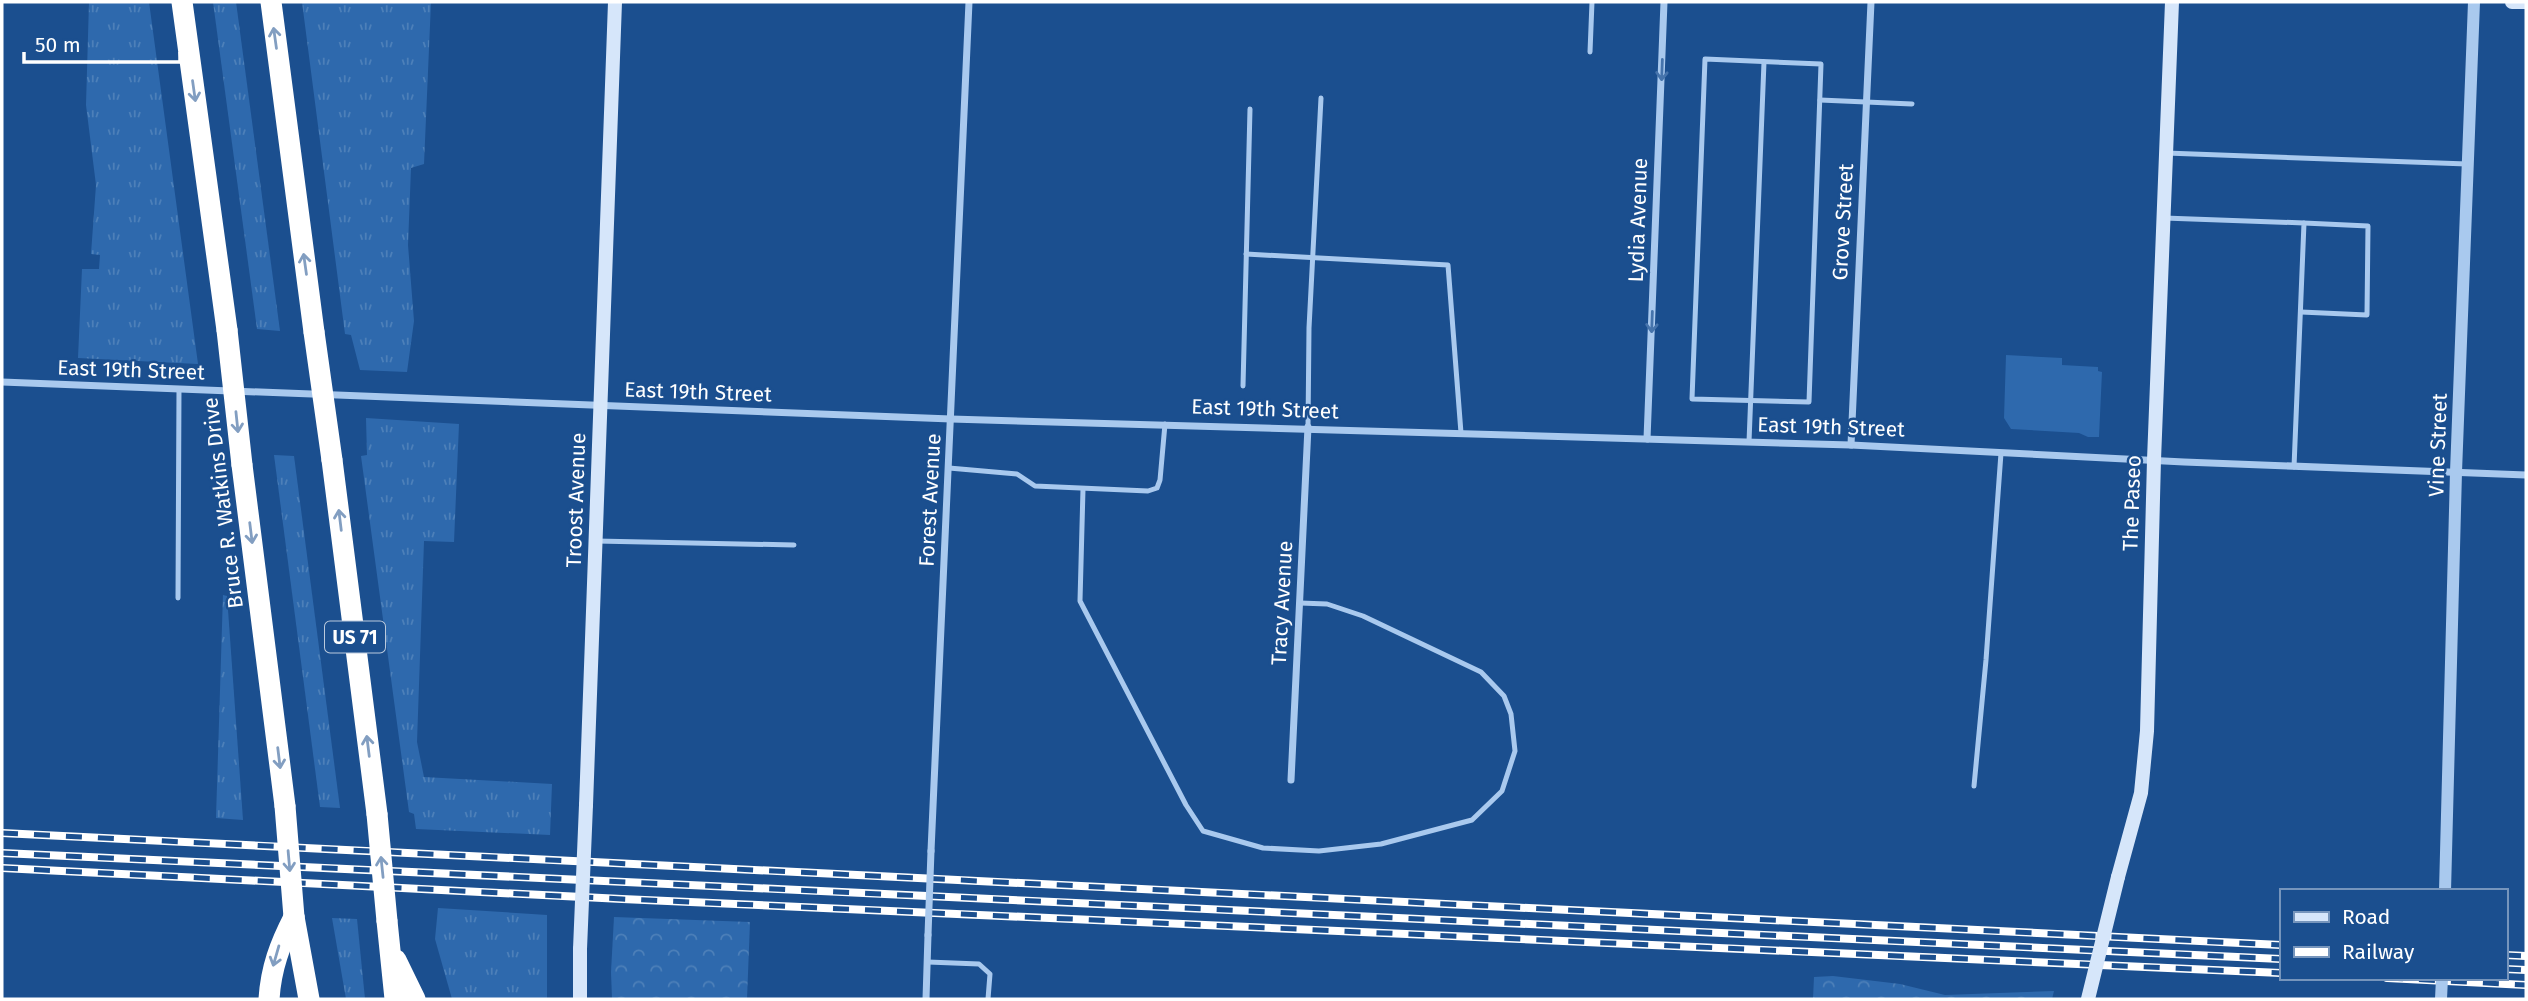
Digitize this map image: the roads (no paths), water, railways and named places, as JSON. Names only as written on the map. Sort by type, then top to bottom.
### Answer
[{"type":"highway","name":"Bruce R. Watkins Drive","points":[[182,2],[227,330],[285,806],[294,917],[309,999]]},
{"type":"highway","name":"US 71","points":[[271,3],[377,814],[395,999]]},
{"type":"highway","points":[[269,999],[271,975],[279,946],[294,917]]},
{"type":"highway","points":[[390,949],[415,999]]},
{"type":"main road","name":"Troost Avenue","points":[[580,999],[615,2]]},
{"type":"main road","name":"The Paseo","points":[[2088,999],[2141,793],[2147,731],[2154,460],[2172,2]]},
{"type":"main road","points":[[2512,2],[2526,2]]},
{"type":"street","name":"Forest Avenue","points":[[926,999],[969,2]]},
{"type":"street","name":"Lydia Avenue","points":[[1647,439],[1664,2]]},
{"type":"street","name":"Grove Street","points":[[1851,445],[1871,2]]},
{"type":"street","name":"Vine Street","points":[[2445,889],[2456,472],[2474,2]]},
{"type":"street","name":"East 19th Street","points":[[2,382],[951,419],[1308,427],[1851,445],[2294,467],[2526,475]]},
{"type":"street","name":"Tracy Avenue","points":[[1291,780],[1308,427]]},
{"type":"street","points":[[2441,999],[2442,980]]},
{"type":"lane","points":[[1590,52],[1591,2]]},
{"type":"lane","points":[[1705,60],[1764,62],[1821,64],[1809,402],[1692,399],[1705,60]]},
{"type":"lane","points":[[1749,442],[1764,62]]},
{"type":"lane","points":[[1308,427],[1309,328],[1315,258],[1321,98]]},
{"type":"lane","points":[[1820,100],[1912,104]]},
{"type":"lane","points":[[1243,386],[1250,109]]},
{"type":"lane","points":[[2166,153],[2468,164]]},
{"type":"lane","points":[[2164,218],[2368,226],[2367,316],[2301,312]]},
{"type":"lane","points":[[2294,467],[2304,223]]},
{"type":"lane","points":[[1246,254],[1448,265],[1461,433]]},
{"type":"lane","points":[[178,598],[179,389]]},
{"type":"lane","points":[[948,468],[1017,474],[1035,486],[1148,491],[1157,488],[1160,480],[1166,424]]},
{"type":"lane","points":[[1973,786],[1986,660],[2001,453]]},
{"type":"lane","points":[[1083,489],[1080,601],[1186,805],[1203,831],[1263,848],[1318,851],[1381,844],[1472,820],[1502,790],[1515,751],[1511,714],[1504,696],[1482,672],[1363,616],[1327,604],[1300,603]]},
{"type":"lane","points":[[596,541],[794,545]]},
{"type":"lane","points":[[928,962],[979,964],[990,974],[988,999]]},
{"type":"railway","points":[[2,833],[2280,945]]},
{"type":"railway","points":[[2,853],[2280,959]]},
{"type":"railway","points":[[2,868],[622,899],[2280,973]]},
{"type":"railway","points":[[2507,955],[2526,956]]},
{"type":"railway","points":[[2507,969],[2526,970]]},
{"type":"railway","points":[[2427,980],[2526,985]]}]
